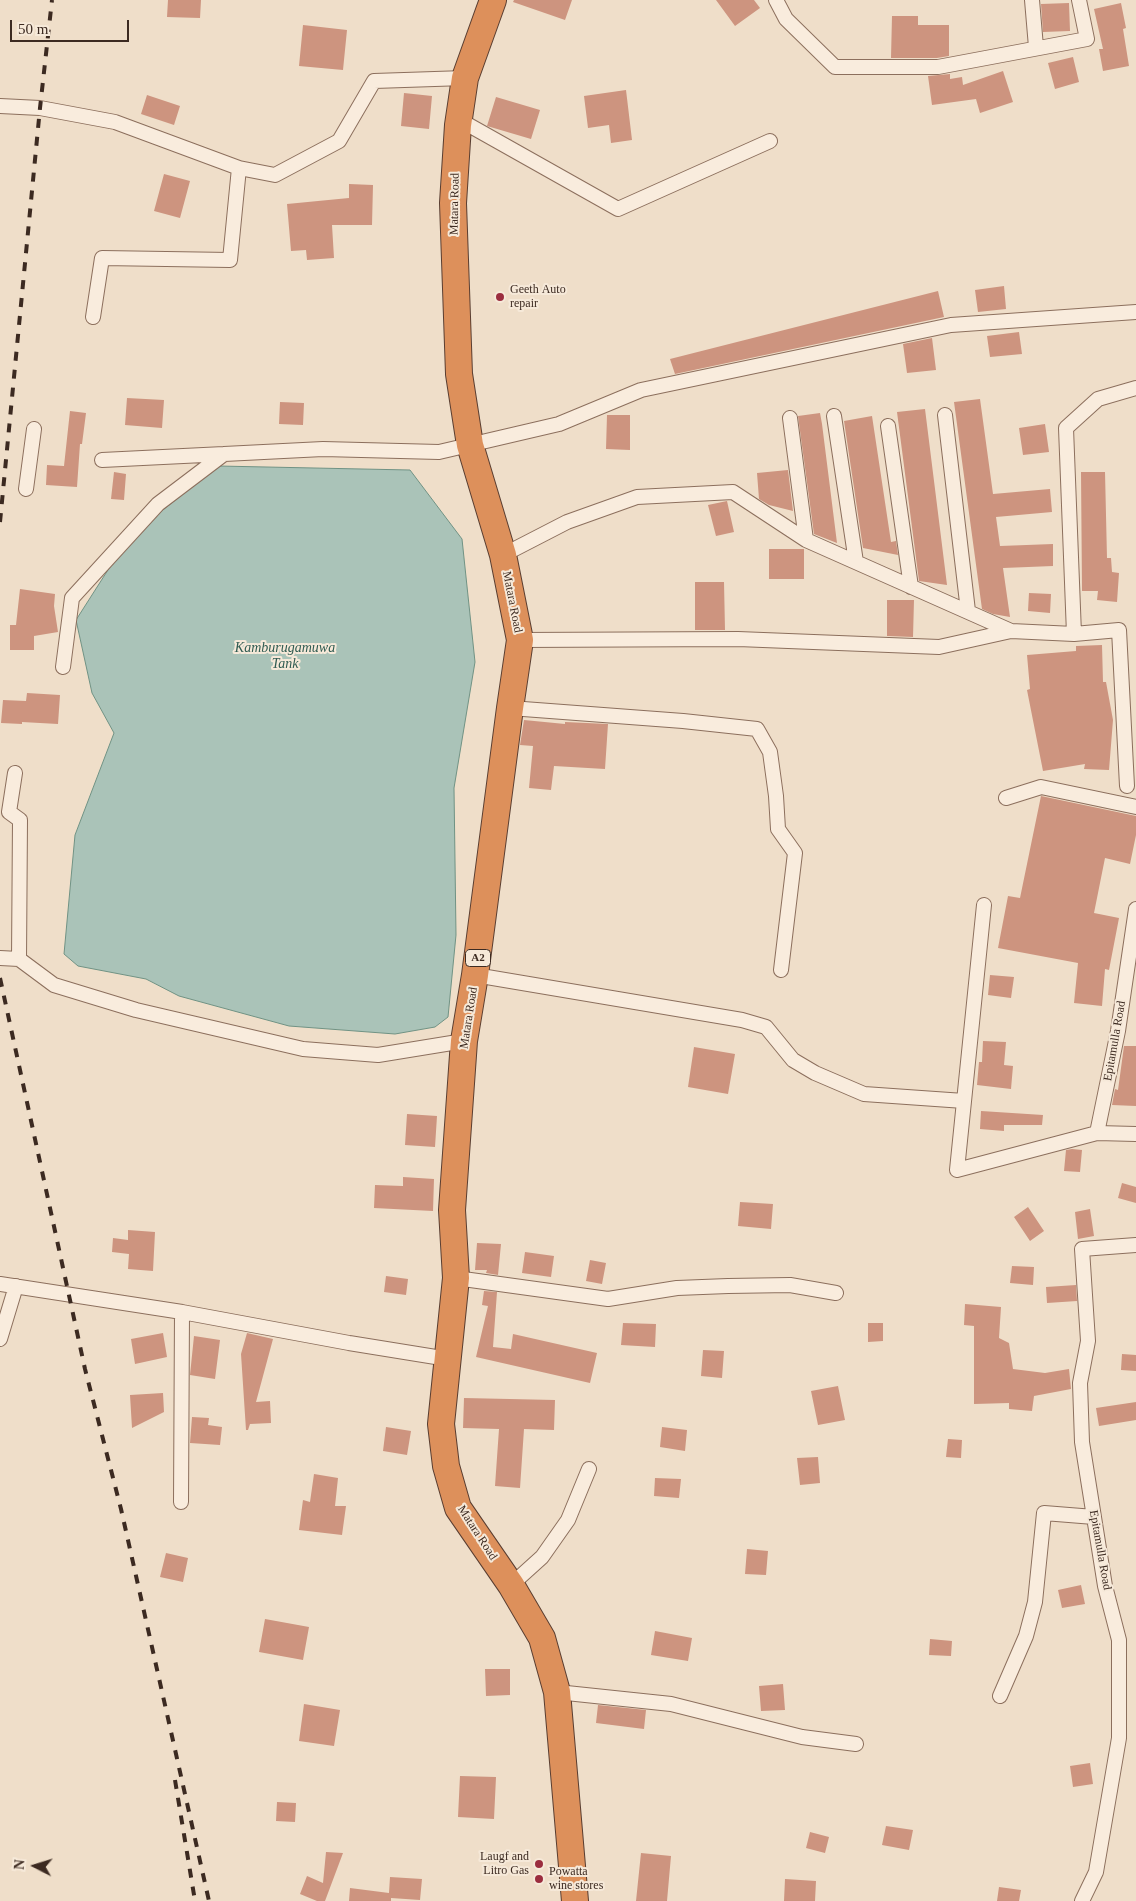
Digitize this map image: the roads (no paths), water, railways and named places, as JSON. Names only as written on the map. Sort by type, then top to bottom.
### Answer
[{"type":"highway","name":"Matara Road","points":[[493,0],[465,78],[458,119],[453,203],[458,374],[470,445],[503,555],[520,640],[476,975],[464,1041],[452,1210],[456,1278],[441,1424],[446,1466],[458,1508],[511,1585],[542,1638],[557,1692],[575,1901]]},
{"type":"street","points":[[776,0],[786,19],[835,67],[938,67],[1036,47],[1087,39],[1079,0]]},
{"type":"street","points":[[1032,0],[1036,47]]},
{"type":"street","points":[[0,106],[40,108],[115,122],[239,168],[275,175],[339,141],[374,80],[465,78]]},
{"type":"street","points":[[458,119],[618,209],[770,141]]},
{"type":"street","points":[[93,317],[102,258],[230,260],[239,168]]},
{"type":"street","points":[[102,460],[322,449],[439,452],[558,424],[641,390],[951,325],[1136,312]]},
{"type":"street","points":[[1074,634],[1066,428],[1098,399],[1136,388]]},
{"type":"street","points":[[945,415],[968,611]]},
{"type":"street","points":[[834,416],[856,562]]},
{"type":"street","points":[[790,418],[806,540]]},
{"type":"street","points":[[888,426],[911,587]]},
{"type":"street","points":[[26,489],[34,429]]},
{"type":"street","points":[[63,667],[72,598],[158,504],[224,454]]},
{"type":"street","points":[[503,555],[567,522],[637,497],[732,492],[806,540],[1010,631]]},
{"type":"street","points":[[520,640],[738,639],[939,647],[1010,631],[1074,634],[1119,630],[1127,786]]},
{"type":"street","points":[[510,708],[683,721],[757,730],[770,752],[778,829],[795,853],[781,970]]},
{"type":"street","points":[[15,773],[9,812],[20,820],[19,959]]},
{"type":"street","points":[[1006,798],[1041,787],[1136,807]]},
{"type":"street","points":[[984,905],[957,1170],[1097,1133],[1136,1134]]},
{"type":"street","name":"Epitamulla Road","points":[[1097,1133],[1118,1032],[1136,909]]},
{"type":"street","points":[[0,958],[19,959],[54,985],[136,1010],[303,1049],[378,1054],[464,1041]]},
{"type":"street","points":[[476,975],[742,1020],[766,1027],[793,1060],[816,1073],[864,1094],[964,1101]]},
{"type":"street","name":"Epitamulla Road","points":[[1082,1901],[1096,1872],[1119,1738],[1119,1640],[1105,1586],[1082,1442],[1080,1384],[1088,1340],[1082,1249],[1136,1245]]},
{"type":"street","points":[[456,1278],[608,1299],[677,1288],[790,1284],[836,1292]]},
{"type":"street","points":[[0,1284],[182,1312],[448,1359]]},
{"type":"street","points":[[0,1339],[16,1286]]},
{"type":"street","points":[[181,1502],[182,1312]]},
{"type":"street","points":[[511,1585],[542,1557],[568,1520],[589,1469]]},
{"type":"street","points":[[1000,1696],[1026,1636],[1031,1619],[1035,1602],[1044,1513],[1094,1517]]},
{"type":"street","points":[[557,1692],[671,1704],[802,1737],[856,1744]]},
{"type":"water","name":"Kamburugamuwa Tank","points":[[218,466],[410,470],[462,539],[475,662],[454,788],[456,935],[448,1017],[435,1027],[395,1034],[289,1026],[179,996],[146,979],[78,966],[64,954],[75,835],[114,733],[92,693],[76,620],[129,537]]},
{"type":"railway","points":[[0,522],[52,0]]},
{"type":"railway","points":[[0,978],[85,1369],[121,1509],[209,1901]]},
{"type":"railway","points":[[175,1780],[195,1901]]},
{"type":"place","name":"Geeth Auto repair","points":[[500,297]]},
{"type":"place","name":"Laugf and Litro Gas","points":[[539,1864]]},
{"type":"place","name":"Powatta wine stores","points":[[539,1879]]}]
